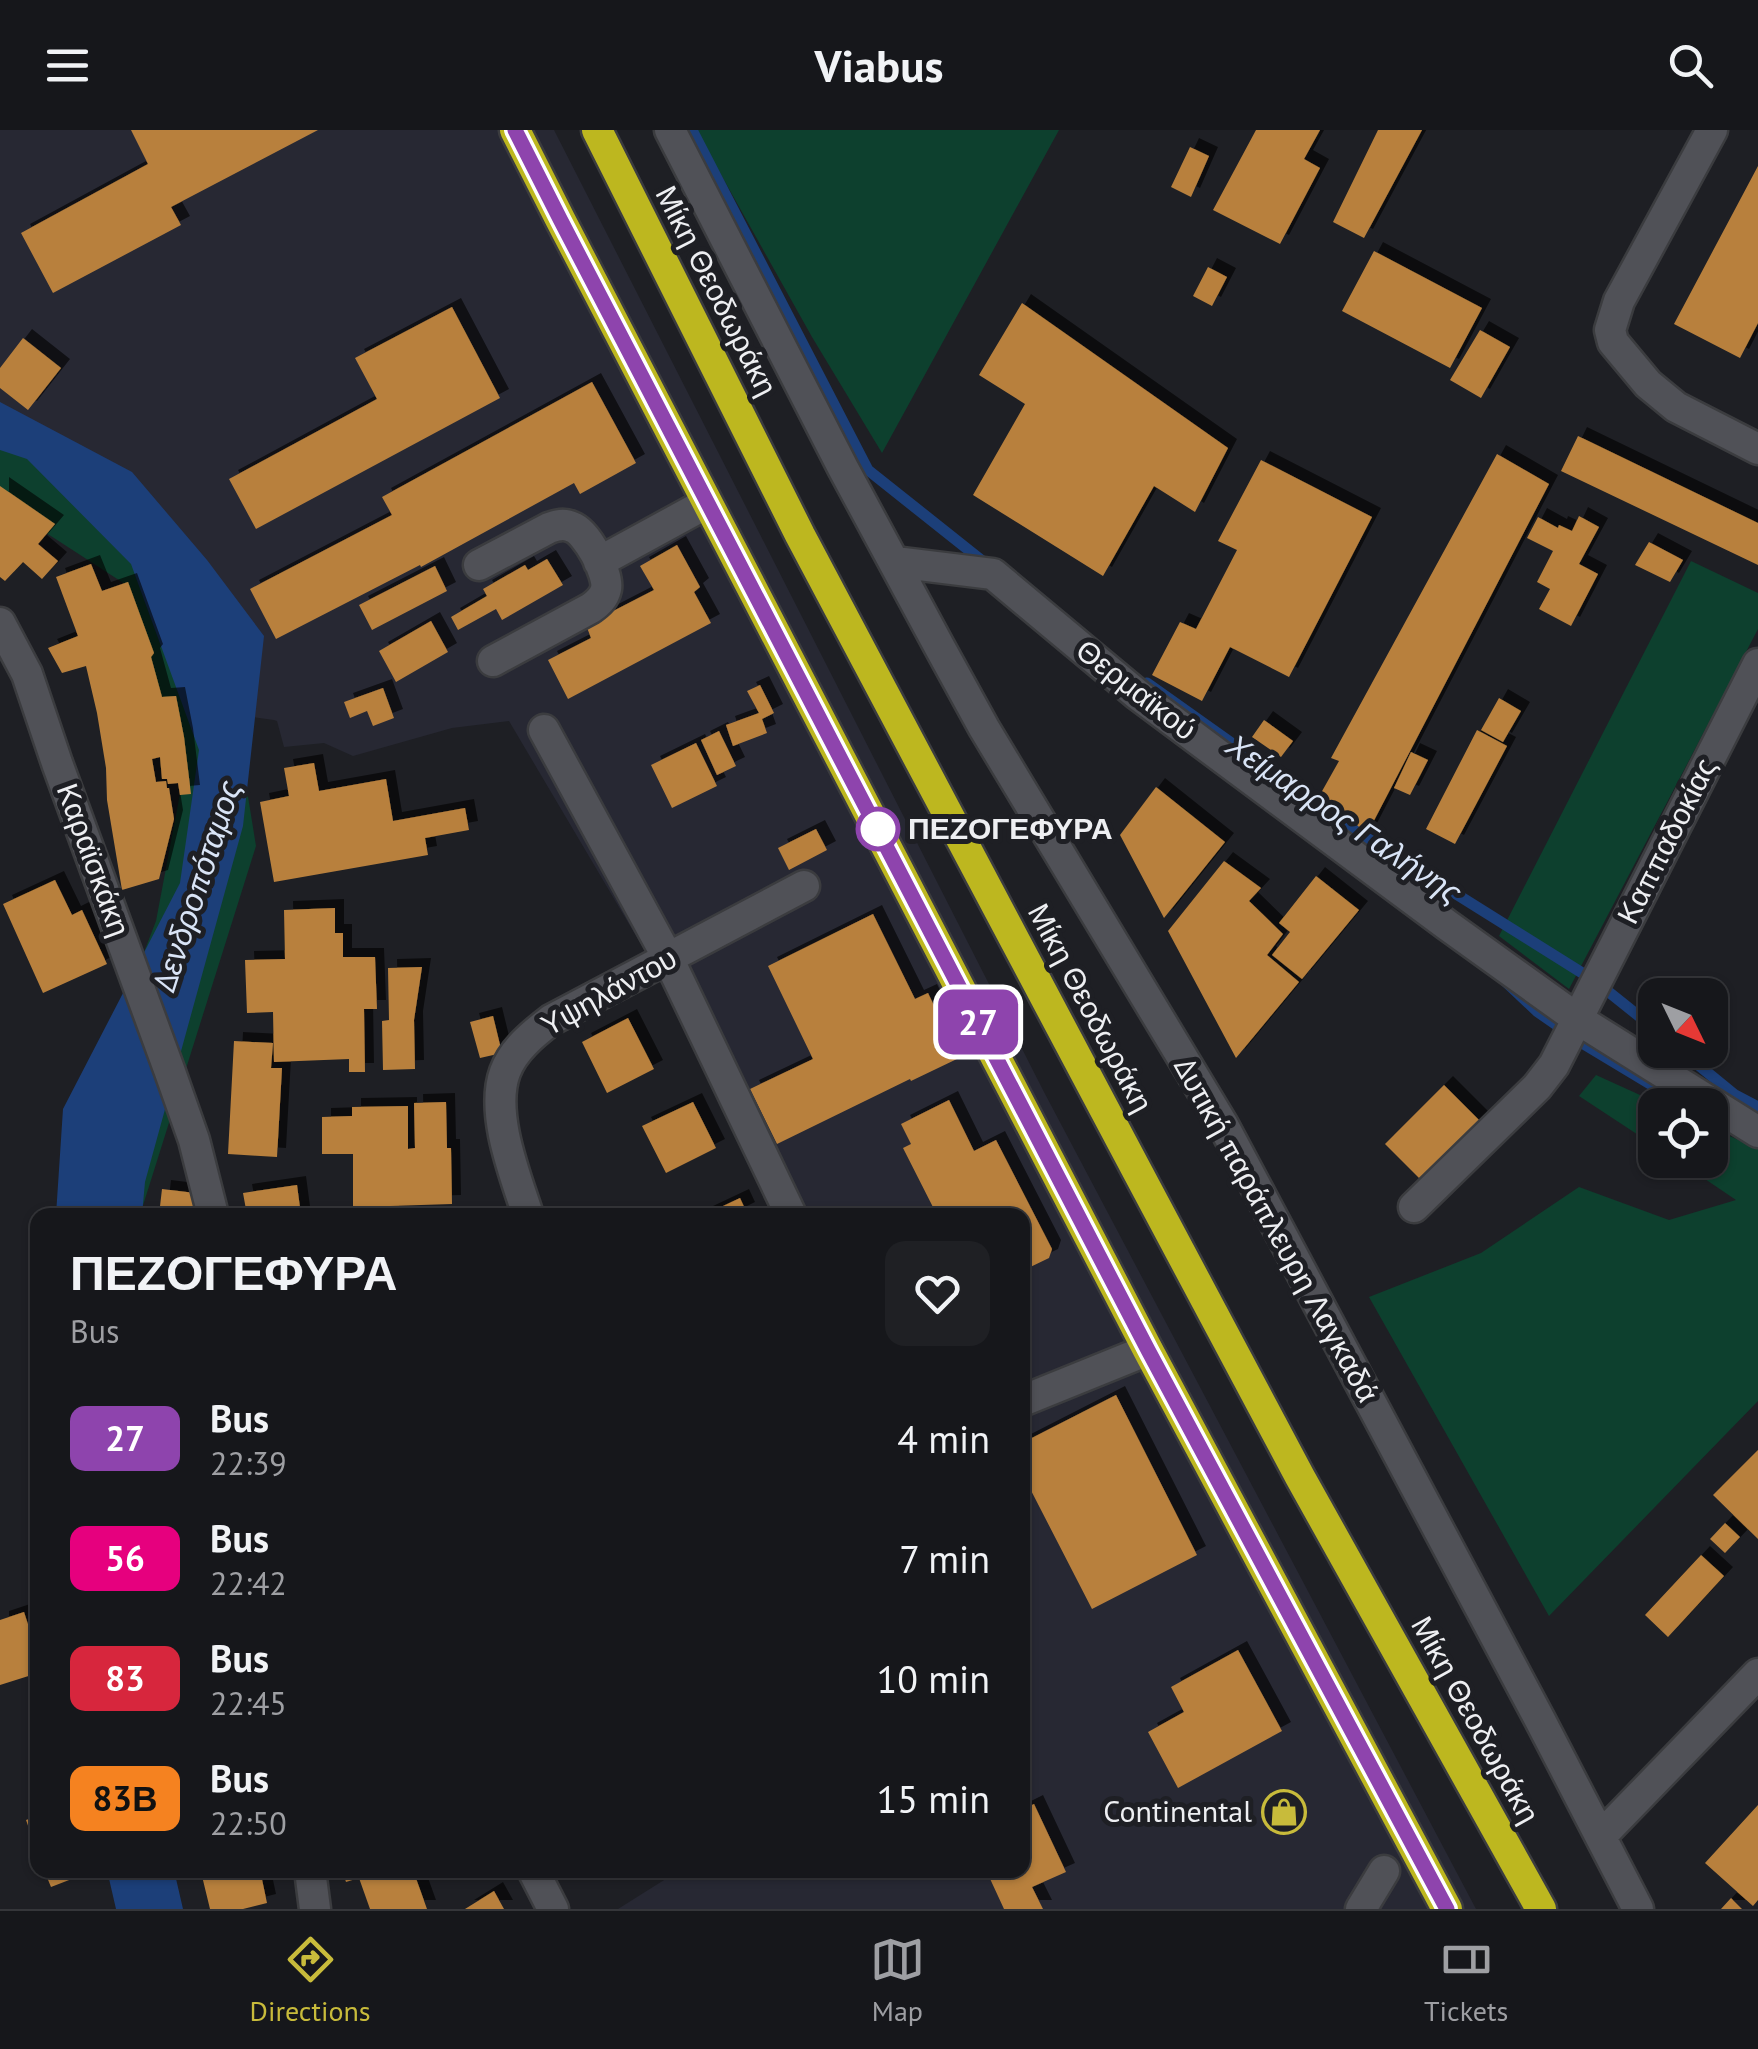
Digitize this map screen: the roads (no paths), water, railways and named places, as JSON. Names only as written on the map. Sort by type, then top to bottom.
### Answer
[{"type":"highway","points":[[515,130],[1148,1350],[1448,1909]]},
{"type":"highway","name":"Μίκη Θεοδωράκη","points":[[597,130],[800,535],[1134,1167],[1300,1478],[1541,1909]]},
{"type":"street","name":"Δυτική παράπλευρη Λαγκαδά","points":[[670,130],[835,453],[984,728],[1223,1125],[1638,1909]]},
{"type":"street","points":[[1712,130],[1619,301],[1610,330],[1613,342],[1648,384],[1676,407],[1758,449]]},
{"type":"street","points":[[599,562],[707,503]]},
{"type":"street","points":[[479,565],[548,528],[570,525],[579,530],[606,581],[605,592],[592,608],[493,661]]},
{"type":"street","name":"Θερμαϊκού","points":[[895,562],[993,574],[1138,695],[1432,913],[1579,1020],[1758,1132]]},
{"type":"street","name":"Καραϊσκάκη","points":[[0,623],[28,674],[56,764],[194,1140],[211,1208]]},
{"type":"street","name":"Καππαδοκίας","points":[[1414,1207],[1538,1086],[1554,1065],[1758,664]]},
{"type":"street","points":[[544,730],[668,958],[788,1208]]},
{"type":"street","name":"Υψηλάντου","points":[[526,1208],[505,1137],[500,1094],[506,1070],[530,1037],[551,1020],[804,886]]},
{"type":"street","points":[[1030,1397],[1148,1350]]},
{"type":"street","points":[[1600,1836],[1758,1674]]},
{"type":"street","points":[[1361,1909],[1384,1871]]},
{"type":"street","points":[[311,1878],[314,1909]]},
{"type":"street","points":[[537,1878],[553,1909]]},
{"type":"water","name":"Δενδροπόταμος","points":[[0,402],[132,472],[207,560],[264,636],[243,826],[145,1182],[143,1208],[56,1208],[63,1109],[180,883],[199,750],[131,564],[27,459],[0,450]]},
{"type":"water","points":[[1445,932],[1478,948],[1638,1059],[1638,1068],[1653,1068],[1685,1088],[1646,1088],[1534,1016]]},
{"type":"water","points":[[1728,1115],[1758,1136],[1728,1129]]},
{"type":"water","points":[[109,1878],[176,1878],[183,1909],[116,1909]]},
{"type":"waterway","points":[[692,130],[868,470],[990,567]]},
{"type":"waterway","name":"Χείμαρρος Γαλήνης","points":[[1147,683],[1354,830],[1595,981],[1638,1015]]},
{"type":"waterway","name":"Χείμαρρος Γαλήνης","points":[[1702,1068],[1735,1095],[1758,1107]]},
{"type":"place","name":"ΠΕΖΟΓΕΦΥΡΑ","points":[[878,829]]},
{"type":"place","name":"Continental","points":[[1284,1812]]}]
